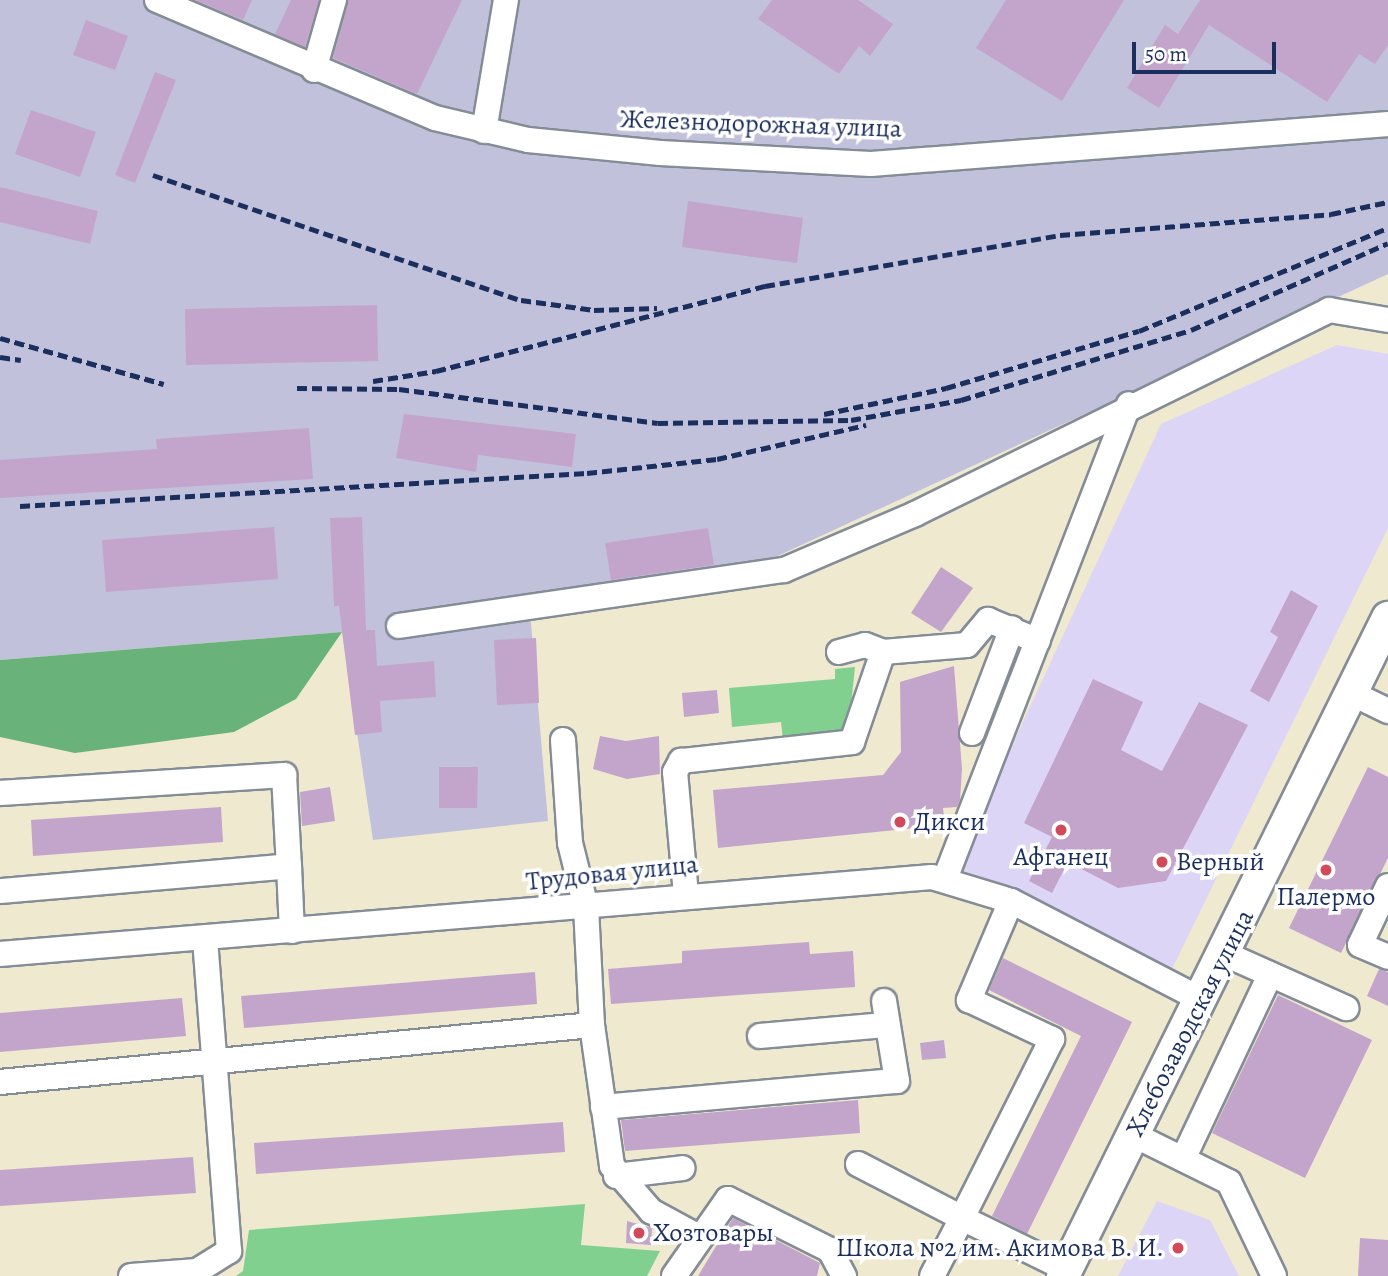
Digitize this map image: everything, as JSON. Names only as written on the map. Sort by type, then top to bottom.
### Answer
[{"type":"main road","name":"Хлебозаводская улица","points":[[1064,1273],[1225,954],[1388,618]]},
{"type":"street","name":"Железнодорожная улица","points":[[157,0],[314,70],[484,131],[660,153],[871,164],[1388,124]]},
{"type":"street","points":[[314,70],[334,0]]},
{"type":"street","points":[[484,131],[506,0]]},
{"type":"street","points":[[399,626],[784,570],[915,514],[1129,404],[1329,310],[1388,320]]},
{"type":"street","points":[[946,879],[1129,404]]},
{"type":"street","points":[[839,652],[865,645],[883,652],[967,645],[988,620],[1038,640]]},
{"type":"street","points":[[972,733],[1012,628]]},
{"type":"street","points":[[685,895],[675,772],[681,761],[852,742],[883,652]]},
{"type":"street","points":[[1351,693],[1388,711]]},
{"type":"street","points":[[563,740],[570,843],[586,907],[592,1024],[616,1176],[651,1211],[697,1236]]},
{"type":"street","points":[[0,793],[284,775],[292,931]]},
{"type":"street","points":[[0,891],[289,866]]},
{"type":"street","name":"Трудовая улица","points":[[0,954],[205,941],[292,931],[586,907],[685,895],[946,879],[1011,901],[1202,1000]]},
{"type":"street","points":[[1388,886],[1360,945],[1388,957]]},
{"type":"street","points":[[932,1276],[1052,1039],[969,1000],[1011,901]]},
{"type":"street","points":[[131,1276],[197,1274],[229,1251],[205,941]]},
{"type":"street","points":[[1225,954],[1346,1008]]},
{"type":"street","points":[[1183,1159],[1270,975]]},
{"type":"street","points":[[603,1107],[897,1081],[885,1013],[760,1037]]},
{"type":"street","points":[[0,1082],[592,1024]]},
{"type":"street","points":[[1134,1135],[1229,1182],[1274,1276]]},
{"type":"street","points":[[858,1164],[1064,1273]]},
{"type":"street","points":[[616,1176],[682,1168]]},
{"type":"street","points":[[674,1276],[697,1236],[728,1199],[830,1250],[844,1276]]},
{"type":"shaded area","points":[[0,0],[1388,0],[1388,274],[771,559],[529,600],[548,821],[373,840],[342,632],[0,660]]},
{"type":"shaded area","points":[[1337,345],[1388,354],[1388,528],[1168,977],[954,871],[1161,424]]},
{"type":"shaded area","name":"Школа №2 им. Акимова В. И.","points":[[1157,1201],[1210,1220],[1239,1276],[1118,1276]]},
{"type":"green space","points":[[342,632],[296,699],[234,732],[75,753],[0,737],[0,660]]},
{"type":"green space","points":[[855,667],[848,734],[783,740],[781,722],[732,727],[729,688],[835,679],[835,669]]},
{"type":"green space","points":[[585,1204],[581,1245],[660,1251],[647,1276],[236,1276],[243,1271],[249,1230]]},
{"type":"building","points":[[195,0],[252,0],[243,20]]},
{"type":"building","points":[[291,0],[319,0],[305,47],[275,34]]},
{"type":"building","points":[[348,0],[462,0],[417,94],[333,58]]},
{"type":"building","points":[[772,0],[858,0],[893,24],[870,56],[859,46],[839,74],[758,19]]},
{"type":"building","points":[[1006,0],[1124,0],[1062,101],[976,48]]},
{"type":"building","points":[[1200,0],[1388,0],[1388,45],[1375,64],[1359,54],[1327,102],[1209,25],[1159,108],[1127,88],[1165,25],[1178,34]]},
{"type":"building","points":[[86,20],[128,36],[115,70],[73,55]]},
{"type":"building","points":[[155,72],[176,80],[135,183],[115,175]]},
{"type":"building","points":[[31,110],[96,132],[80,177],[15,154]]},
{"type":"building","points":[[0,187],[98,211],[90,244],[0,222]]},
{"type":"building","points":[[688,201],[803,218],[797,263],[682,247]]},
{"type":"building","points":[[377,305],[378,361],[186,365],[185,309]]},
{"type":"building","points":[[404,414],[576,434],[572,467],[478,455],[476,472],[396,458]]},
{"type":"building","points":[[309,428],[313,479],[0,498],[0,460],[157,449],[156,439]]},
{"type":"building","points":[[362,517],[366,630],[375,630],[377,666],[434,661],[436,697],[380,701],[382,732],[355,735],[339,606],[334,606],[330,518]]},
{"type":"building","points":[[274,527],[278,579],[106,592],[102,540]]},
{"type":"building","points":[[708,528],[714,565],[611,580],[605,543]]},
{"type":"building","points":[[941,567],[973,588],[941,632],[911,613]]},
{"type":"building","points":[[1291,590],[1318,606],[1269,702],[1250,691],[1278,637],[1270,632]]},
{"type":"building","points":[[536,638],[539,703],[497,705],[494,640]]},
{"type":"building","points":[[954,666],[962,769],[960,800],[957,807],[943,808],[945,825],[718,848],[713,790],[883,775],[901,752],[900,682]]},
{"type":"building","points":[[1093,679],[1143,702],[1121,750],[1162,771],[1199,702],[1248,725],[1166,881],[1118,888],[1068,862],[1052,893],[1029,881],[1052,837],[1024,823]]},
{"type":"building","points":[[717,690],[719,713],[684,717],[682,693]]},
{"type":"building","points":[[600,736],[626,741],[659,736],[660,774],[627,779],[593,769]]},
{"type":"building","points":[[439,767],[478,767],[477,808],[439,808]]},
{"type":"building","points":[[1368,767],[1388,777],[1388,858],[1341,953],[1289,928]]},
{"type":"building","points":[[330,787],[335,821],[302,826],[300,792]]},
{"type":"building","points":[[221,807],[223,842],[33,856],[31,820]]},
{"type":"building","points":[[809,942],[810,954],[853,951],[855,987],[611,1004],[608,969],[682,963],[682,951]]},
{"type":"building","points":[[1003,958],[1132,1022],[1027,1234],[992,1216],[1081,1036],[989,990]]},
{"type":"building","points":[[1379,969],[1388,972],[1388,1006],[1367,996]]},
{"type":"building","points":[[535,972],[537,1004],[244,1028],[241,996]]},
{"type":"building","points":[[1278,995],[1372,1040],[1305,1178],[1212,1133]]},
{"type":"building","points":[[182,998],[186,1036],[0,1052],[0,1013]]},
{"type":"building","points":[[944,1040],[946,1058],[922,1060],[920,1043]]},
{"type":"building","points":[[858,1100],[860,1133],[625,1151],[621,1120]]},
{"type":"building","points":[[563,1122],[565,1152],[256,1174],[254,1143]]},
{"type":"building","points":[[193,1157],[196,1193],[0,1206],[0,1170]]},
{"type":"building","points":[[733,1218],[820,1263],[817,1276],[698,1276]]},
{"type":"building","name":"Хозтовары","points":[[627,1221],[652,1228],[651,1245],[626,1243]]},
{"type":"building","points":[[1360,1238],[1388,1240],[1388,1276],[1358,1276]]},
{"type":"railway","points":[[153,175],[521,300],[594,310],[657,308]]},
{"type":"railway","points":[[373,381],[436,371],[765,286],[1060,235],[1331,214],[1388,202]]},
{"type":"railway","points":[[824,414],[946,388],[1139,331],[1388,228]]},
{"type":"railway","points":[[297,388],[399,389],[658,423],[851,420],[961,400],[1191,330],[1388,243]]},
{"type":"railway","points":[[0,338],[164,384]]},
{"type":"railway","points":[[0,357],[21,360]]},
{"type":"railway","points":[[20,506],[587,473],[717,459],[866,425]]},
{"type":"place","name":"Дикси","points":[[900,822]]},
{"type":"place","name":"Афганец","points":[[1061,830]]},
{"type":"place","name":"Верный","points":[[1162,862]]},
{"type":"place","name":"Палермо","points":[[1326,870]]},
{"type":"place","name":"Хозтовары","points":[[639,1233]]},
{"type":"place","name":"Школа №2 им. Акимова В. И.","points":[[1178,1248]]}]
